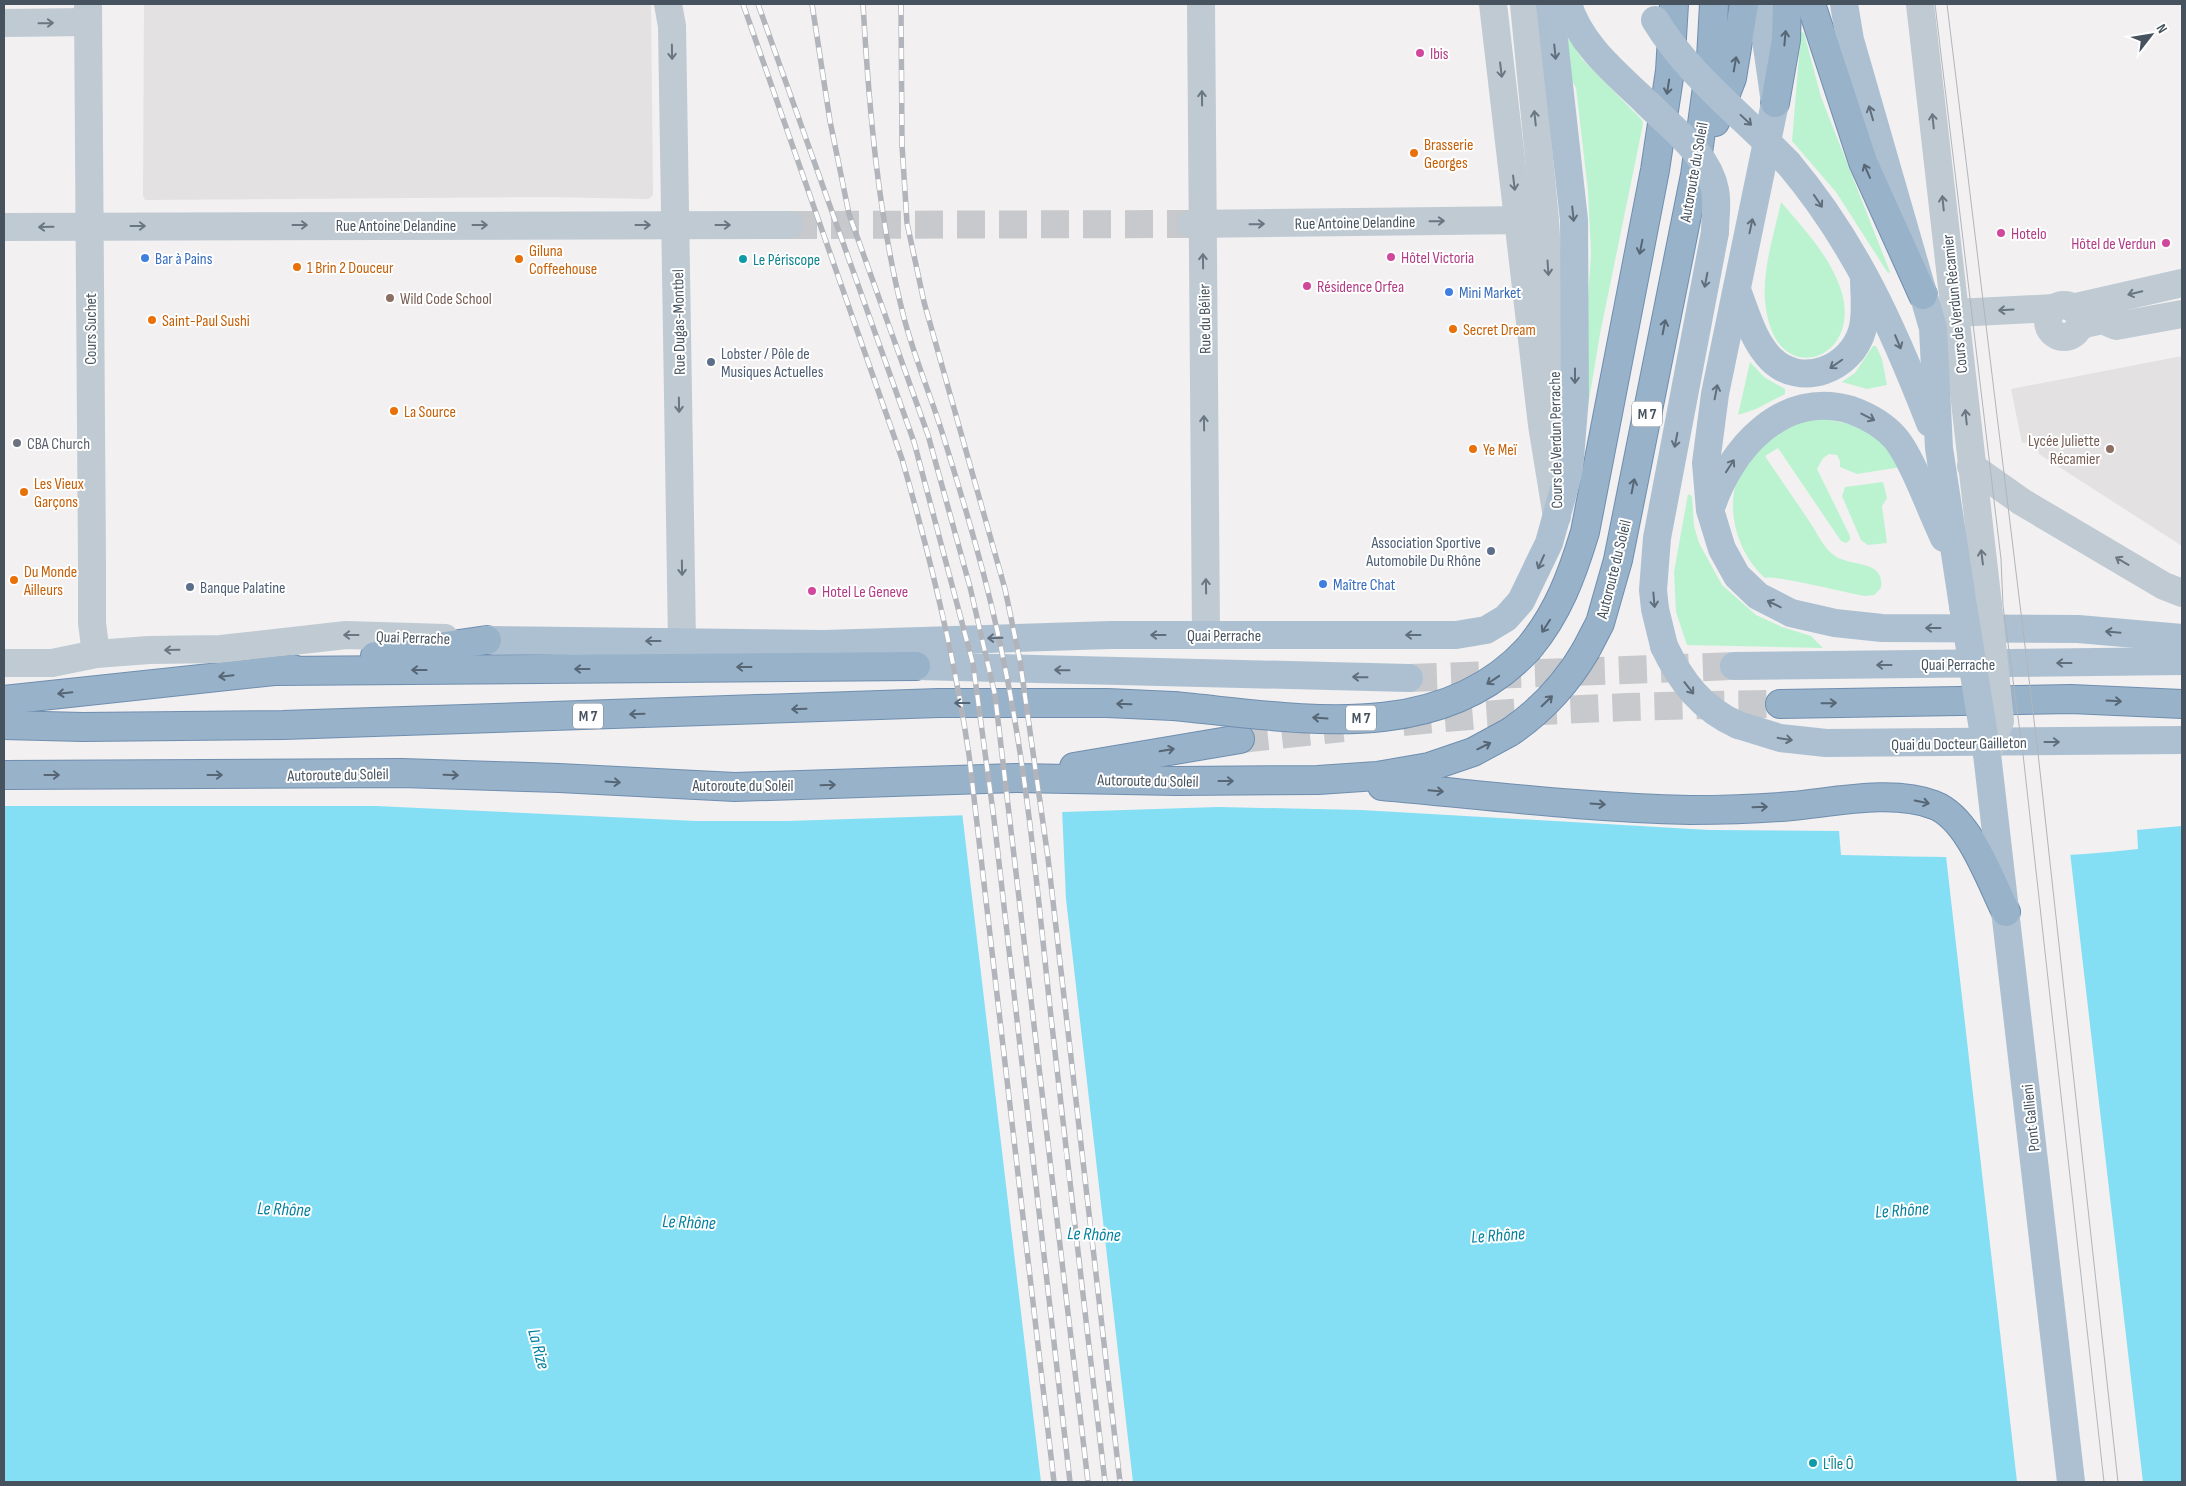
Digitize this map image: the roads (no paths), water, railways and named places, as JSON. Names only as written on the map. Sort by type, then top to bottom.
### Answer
[{"type":"highway","name":"Autoroute du Soleil","points":[[4,775],[402,773],[559,778],[735,787],[1016,778],[1177,781],[1318,780],[1377,776],[1429,767],[1473,752],[1510,732],[1551,698],[1566,681],[1586,650],[1600,623],[1618,560],[1695,175],[1711,58],[1714,4]]},
{"type":"highway","points":[[1695,175],[1732,78],[1744,4]]},
{"type":"highway","points":[[1775,103],[1786,40],[1787,4]]},
{"type":"highway","points":[[1811,4],[1863,162],[1923,295]]},
{"type":"highway","name":"M 7","points":[[4,725],[83,727],[283,725],[724,712],[939,703],[1107,703],[1173,706],[1331,719],[1404,715],[1443,705],[1477,690],[1507,670],[1529,648],[1546,627],[1561,600],[1572,574],[1585,532],[1656,170],[1670,71],[1659,9]]},
{"type":"highway","points":[[4,700],[275,671],[487,640]]},
{"type":"highway","points":[[275,671],[916,666]]},
{"type":"highway","points":[[1780,704],[2071,699],[2182,704]]},
{"type":"highway","points":[[1016,778],[1240,739]]},
{"type":"highway","points":[[1318,780],[1690,810],[1778,807],[1899,798],[1934,804],[1953,817],[1972,843],[2006,912]]},
{"type":"main road","name":"Quai Perrache","points":[[487,640],[824,644],[1206,634],[1456,635],[1486,630],[1506,618],[1521,601],[1539,568],[1557,516],[1568,471],[1575,396],[1574,220],[1550,4]]},
{"type":"main road","name":"Quai du Docteur Gailleton","points":[[1568,4],[1579,28],[1600,57],[1686,141],[1709,174],[1715,189],[1715,232],[1658,538],[1653,590],[1658,628],[1664,646],[1679,675],[1694,695],[1715,713],[1738,725],[1780,738],[1826,743],[2182,740]]},
{"type":"main road","points":[[1761,4],[1775,103],[1715,394],[1708,446],[1706,485],[1710,510],[1722,549],[1737,576],[1758,596],[1791,613],[1835,623],[1882,628],[2078,629],[2182,638]]},
{"type":"main road","points":[[1844,4],[1850,40],[1933,328],[1939,448]]},
{"type":"main road","points":[[1659,9],[1687,66],[1759,133],[1788,163],[1812,192],[1863,273],[1891,326],[1939,448]]},
{"type":"main road","points":[[1737,290],[1756,337],[1771,359],[1787,370],[1812,374],[1836,366],[1854,348],[1862,332],[1864,321],[1863,273]]},
{"type":"main road","points":[[1710,510],[1717,490],[1727,471],[1739,452],[1759,430],[1772,421],[1808,407],[1842,408],[1873,420],[1896,438],[1907,457],[1957,567]]},
{"type":"main road","name":"Pont Gallieni","points":[[1939,448],[1957,567],[1975,606],[1987,754],[2071,1482]]},
{"type":"main road","name":"Quai Perrache","points":[[824,644],[916,666],[1409,678]]},
{"type":"main road","name":"Quai Perrache","points":[[1734,666],[2182,661]]},
{"type":"street","name":"Rue Dugas-Montbel","points":[[668,4],[672,26],[682,641]]},
{"type":"street","name":"Rue du Bélier","points":[[1201,4],[1197,224],[1206,634]]},
{"type":"street","name":"Cours de Verdun Perrache","points":[[1493,4],[1532,220],[1556,404],[1557,516]]},
{"type":"street","name":"Cours de Verdun Perrache","points":[[1524,4],[1532,220]]},
{"type":"street","name":"Cours de Verdun Récamier","points":[[1920,4],[1971,466],[1975,606]]},
{"type":"street","points":[[4,23],[88,13]]},
{"type":"street","name":"Cours Suchet","points":[[88,13],[92,623],[96,654]]},
{"type":"street","name":"Rue Antoine Delandine","points":[[1197,224],[1532,220]]},
{"type":"street","name":"Rue Antoine Delandine","points":[[4,227],[789,225]]},
{"type":"street","points":[[2069,313],[2182,283]]},
{"type":"street","points":[[1955,313],[2069,313],[2102,320],[2116,326],[2182,314]]},
{"type":"street","points":[[1971,466],[2022,502],[2164,586],[2182,593]]},
{"type":"street","name":"Quai Perrache","points":[[4,663],[52,663],[96,654],[220,649],[346,635],[487,640]]},
{"type":"water","points":[[4,806],[376,806],[696,821],[788,821],[1218,807],[1361,810],[1709,830],[1839,831],[1841,855],[1953,857],[2027,857],[2138,849],[2137,830],[2182,826],[2182,1482],[4,1482]]},
{"type":"tunnel","points":[[789,225],[1191,224]]},
{"type":"tunnel","points":[[1409,678],[1734,666]]},
{"type":"tunnel","points":[[1403,722],[1497,714],[1592,709],[1780,704]]},
{"type":"tunnel","points":[[1240,739],[1343,728]]},
{"type":"tram line","points":[[1935,4],[2001,559],[2003,606],[2023,754],[2104,1482]]},
{"type":"tram line","points":[[1947,4],[2038,753],[2118,1482]]},
{"type":"railway","points":[[743,4],[902,459],[932,569],[949,643],[969,755],[1054,1482]]},
{"type":"railway","points":[[758,4],[914,442],[973,664],[994,819],[1070,1482]]},
{"type":"railway","points":[[812,4],[830,121],[849,214],[928,435],[970,587],[995,695],[1088,1482]]},
{"type":"railway","points":[[863,4],[876,162],[887,241],[895,280],[908,332],[942,432],[983,573],[1012,702],[1032,837],[1105,1482]]},
{"type":"railway","points":[[901,4],[902,145],[907,223],[924,302],[1005,589],[1020,661],[1048,858],[1120,1482]]},
{"type":"place","name":"Ibis","points":[[1420,53]]},
{"type":"place","name":"Brasserie Georges","points":[[1414,153]]},
{"type":"place","name":"Hotelo","points":[[2001,233]]},
{"type":"place","name":"Hôtel de Verdun","points":[[2166,243]]},
{"type":"place","name":"Hôtel Victoria","points":[[1391,257]]},
{"type":"place","name":"Bar à Pains","points":[[145,258]]},
{"type":"place","name":"Giluna Coffeehouse","points":[[519,259]]},
{"type":"place","name":"Le Périscope","points":[[743,259]]},
{"type":"place","name":"1 Brin 2 Douceur","points":[[297,267]]},
{"type":"place","name":"Résidence Orfea","points":[[1307,286]]},
{"type":"place","name":"Mini Market","points":[[1449,292]]},
{"type":"place","name":"Wild Code School","points":[[390,298]]},
{"type":"place","name":"Saint-Paul Sushi","points":[[152,320]]},
{"type":"place","name":"Secret Dream","points":[[1453,329]]},
{"type":"place","name":"Lobster / Pôle de Musiques Actuelles","points":[[711,362]]},
{"type":"place","name":"La Source","points":[[394,411]]},
{"type":"place","name":"CBA Church","points":[[17,443]]},
{"type":"place","name":"Ye Meï","points":[[1473,449]]},
{"type":"place","name":"Lycée Juliette Récamier","points":[[2110,449]]},
{"type":"place","name":"Les Vieux Garçons","points":[[24,492]]},
{"type":"place","name":"Association Sportive Automobile Du Rhône","points":[[1491,551]]},
{"type":"place","name":"Du Monde Ailleurs","points":[[14,580]]},
{"type":"place","name":"Maître Chat","points":[[1323,584]]},
{"type":"place","name":"Banque Palatine","points":[[190,587]]},
{"type":"place","name":"Hotel Le Geneve","points":[[812,591]]},
{"type":"place","name":"L'Île Ô","points":[[1813,1463]]},
{"type":"water label","name":"Le Rhône","points":[[284,1209]]},
{"type":"water label","name":"Le Rhône","points":[[1902,1210]]},
{"type":"water label","name":"Le Rhône","points":[[689,1222]]},
{"type":"water label","name":"Le Rhône","points":[[1094,1234]]},
{"type":"water label","name":"Le Rhône","points":[[1498,1235]]},
{"type":"water label","name":"La Rize","points":[[539,1349]]}]
